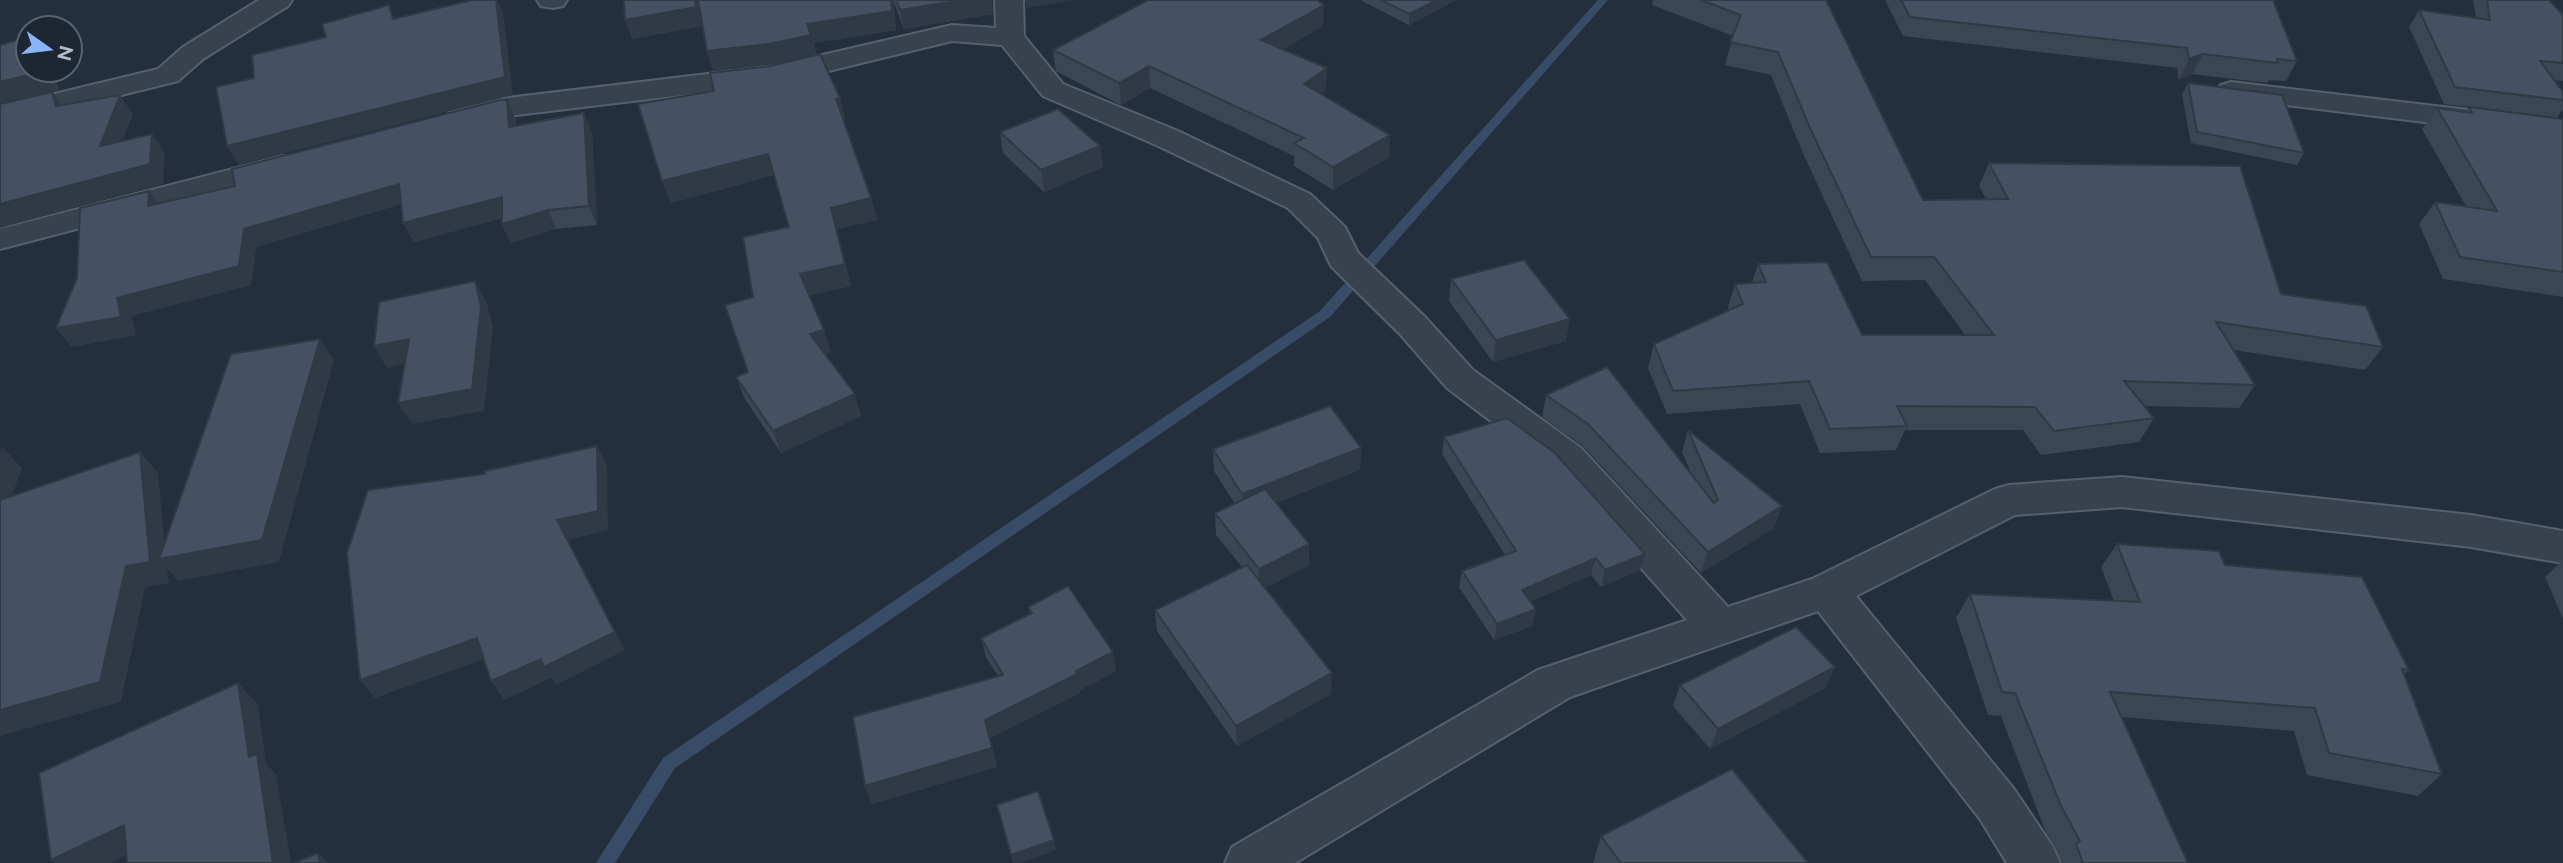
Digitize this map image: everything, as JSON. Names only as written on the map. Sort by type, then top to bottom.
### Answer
[{"type":"street","points":[[1009,0],[1010,37],[1053,90],[1167,138],[1299,201],[1333,234],[1343,258],[1460,379],[1567,458],[1718,626]]},
{"type":"street","points":[[0,116],[168,75],[193,53],[281,1]]},
{"type":"street","points":[[427,128],[507,107],[775,75],[952,33],[1010,37]]},
{"type":"street","points":[[2206,88],[2563,130]]},
{"type":"street","points":[[0,239],[307,159]]},
{"type":"street","points":[[1250,863],[1554,683],[1827,591],[2009,499],[2122,492],[2288,508],[2471,531],[2563,547]]},
{"type":"street","points":[[1827,591],[1997,804],[2035,863]]},
{"type":"building","points":[[472,0],[496,0],[505,77],[227,146],[216,87],[254,78],[252,55],[326,37],[322,24],[389,5],[393,19]]},
{"type":"building","points":[[624,0],[695,0],[696,7],[625,20]]},
{"type":"building","points":[[698,0],[891,0],[892,11],[807,24],[811,35],[769,44],[707,51]]},
{"type":"building","points":[[896,0],[963,0],[900,10]]},
{"type":"building","points":[[1148,0],[1317,0],[1324,5],[1261,40],[1327,68],[1304,84],[1390,135],[1333,167],[1294,143],[1304,138],[1149,66],[1119,83],[1053,50]]},
{"type":"building","points":[[1381,0],[1437,0],[1409,14]]},
{"type":"building","points":[[1701,0],[1826,0],[1923,200],[2008,199],[1989,163],[2240,166],[2281,294],[2366,306],[2383,347],[2216,322],[2255,385],[2124,381],[2154,418],[2054,431],[2035,407],[1897,406],[1907,426],[1830,429],[1809,381],[1673,391],[1654,344],[1743,304],[1735,284],[1766,282],[1758,264],[1827,262],[1862,335],[1994,335],[1934,257],[1871,257],[1810,128],[1778,52],[1730,42],[1741,15]]},
{"type":"building","points":[[1901,0],[2273,0],[2297,61],[2277,59],[2278,63],[2203,54],[2189,59],[2187,48],[1910,17]]},
{"type":"building","points":[[2487,0],[2549,0],[2563,15],[2563,63],[2540,61],[2563,92],[2563,100],[2455,87],[2419,10],[2490,20]]},
{"type":"building","points":[[14,41],[14,79],[0,82],[0,45]]},
{"type":"building","points":[[820,54],[840,98],[836,99],[871,198],[831,208],[845,264],[800,274],[824,330],[810,334],[855,394],[773,431],[736,377],[748,372],[725,305],[753,297],[743,237],[789,227],[768,154],[662,181],[638,104],[714,91],[710,73],[770,66]]},
{"type":"building","points":[[2188,83],[2282,95],[2304,153],[2197,132]]},
{"type":"building","points":[[52,92],[56,106],[120,95],[100,146],[152,134],[150,164],[0,204],[0,104]]},
{"type":"building","points":[[507,100],[509,127],[584,113],[589,206],[548,210],[502,224],[502,197],[403,223],[399,184],[244,229],[239,266],[117,298],[121,317],[56,328],[77,278],[80,208],[149,191],[148,206],[235,186],[232,169]]},
{"type":"building","points":[[2469,107],[2563,119],[2563,272],[2460,257],[2435,202],[2497,211],[2437,108],[2472,113]]},
{"type":"building","points":[[1058,109],[1100,146],[1041,170],[1000,132]]},
{"type":"building","points":[[1524,260],[1570,319],[1496,340],[1451,279]]},
{"type":"building","points":[[475,281],[481,306],[472,389],[398,403],[409,339],[374,346],[379,302]]},
{"type":"building","points":[[320,339],[262,540],[159,559],[231,354]]},
{"type":"building","points":[[1607,367],[1714,503],[1718,500],[1688,430],[1782,506],[1708,552],[1588,424],[1546,395]]},
{"type":"building","points":[[1330,406],[1361,448],[1242,494],[1213,449]]},
{"type":"building","points":[[1507,418],[1555,453],[1645,554],[1605,570],[1596,558],[1522,590],[1536,609],[1497,624],[1462,571],[1516,551],[1444,437]]},
{"type":"building","points":[[597,446],[598,511],[557,520],[615,632],[544,667],[541,659],[491,681],[477,638],[360,680],[347,553],[368,490],[485,474],[485,471]]},
{"type":"building","points":[[140,452],[150,562],[126,566],[100,682],[0,710],[0,500]]},
{"type":"building","points":[[1265,489],[1309,544],[1259,569],[1215,513]]},
{"type":"building","points":[[2117,544],[2219,551],[2225,565],[2362,577],[2409,670],[2402,669],[2442,774],[2329,753],[2315,708],[2110,692],[2188,863],[2083,863],[2076,844],[2080,841],[2062,808],[2015,693],[2002,692],[1970,594],[2140,602]]},
{"type":"building","points":[[1247,565],[1332,673],[1236,726],[1155,610]]},
{"type":"building","points":[[1068,586],[1113,652],[1076,671],[1077,674],[985,720],[992,748],[865,786],[853,717],[1003,675],[981,638],[1032,613],[1028,607]]},
{"type":"building","points":[[1796,627],[1835,667],[1718,729],[1680,685]]},
{"type":"building","points":[[238,683],[249,757],[257,754],[273,863],[127,863],[124,825],[51,860],[39,773]]},
{"type":"building","points":[[1732,769],[1808,863],[1621,863],[1601,836]]},
{"type":"building","points":[[1038,791],[1054,840],[1011,855],[997,805]]},
{"type":"building","points":[[318,853],[320,863],[294,863]]},
{"type":"waterway","points":[[605,863],[669,763],[1325,314],[1603,0]]}]
